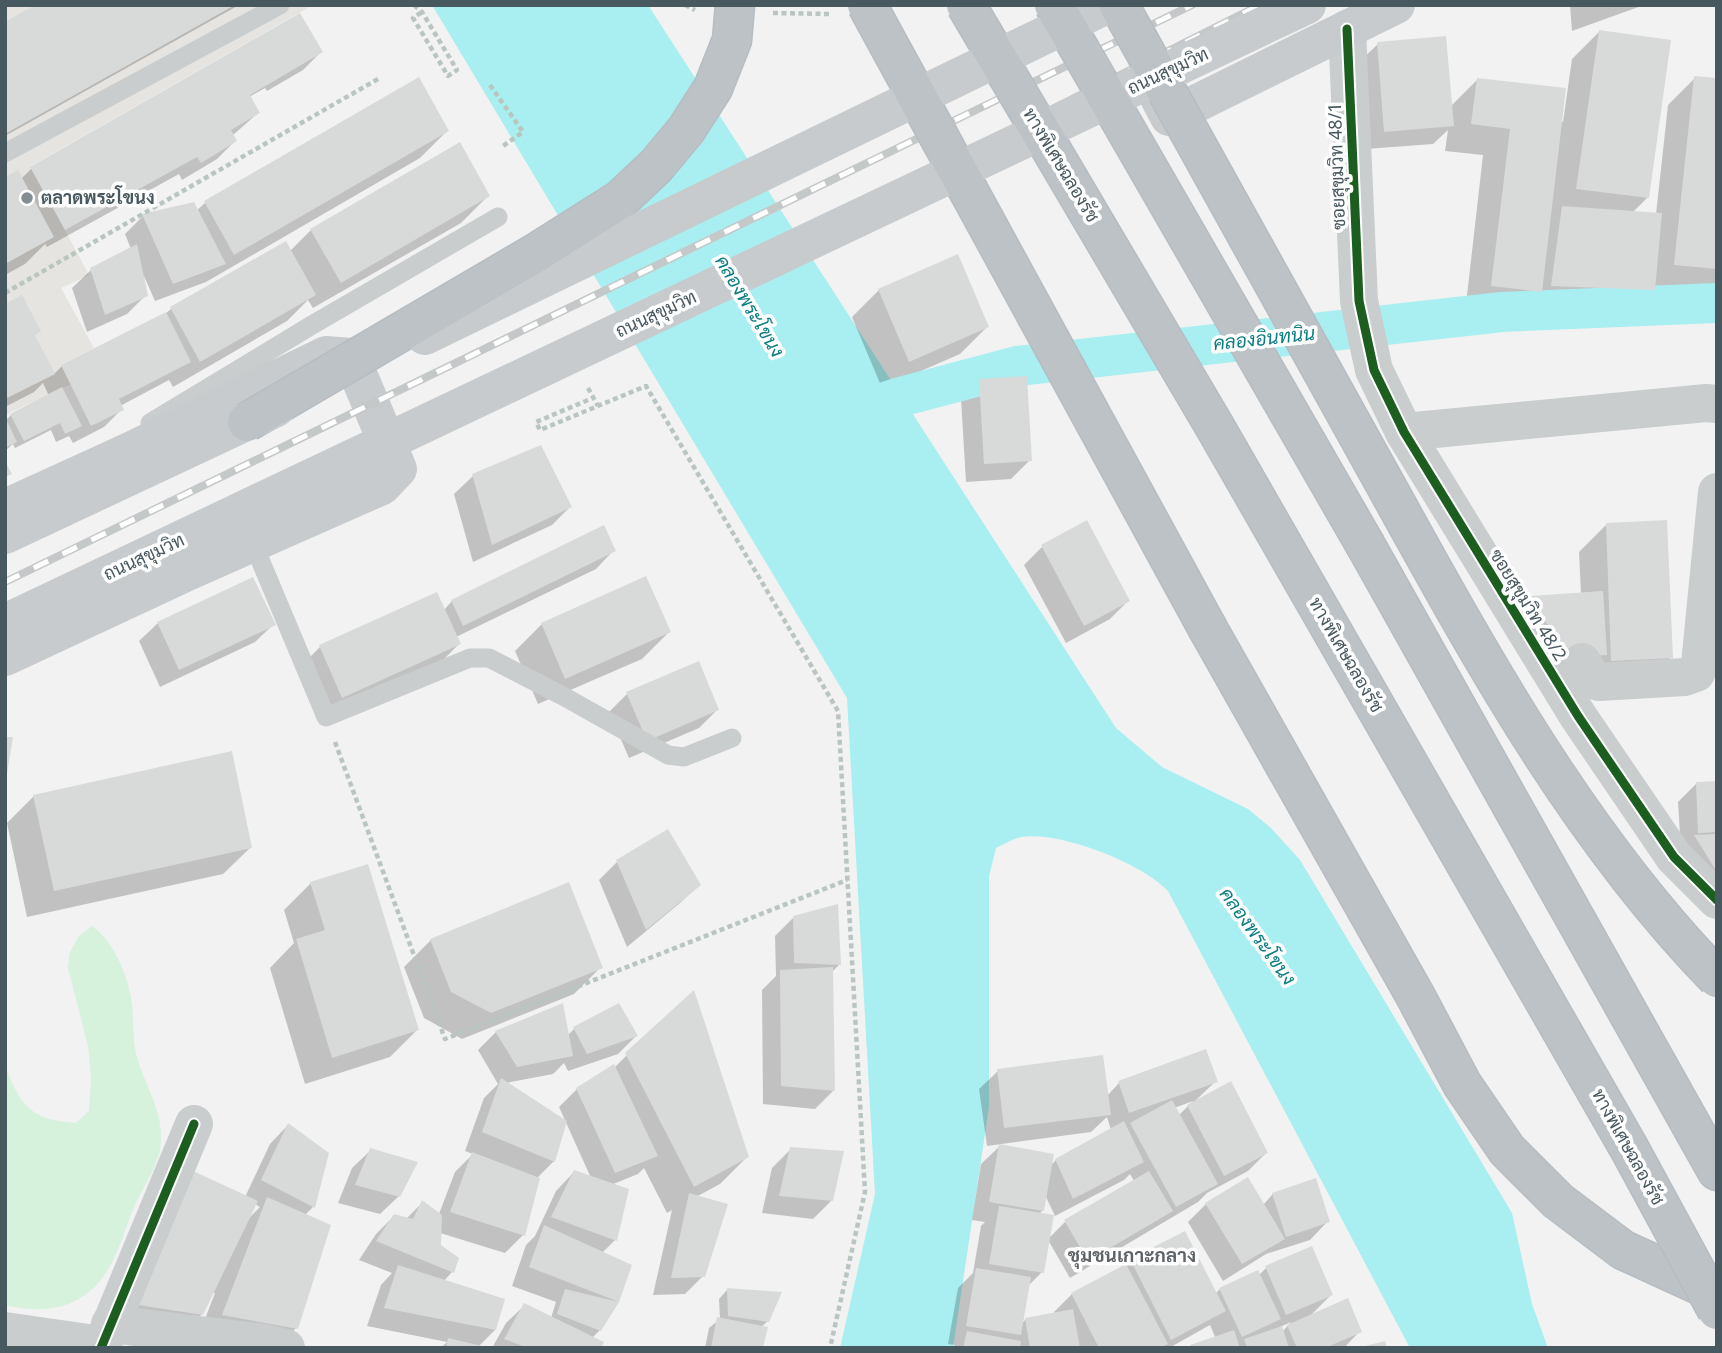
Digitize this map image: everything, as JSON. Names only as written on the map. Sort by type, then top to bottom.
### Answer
[{"type":"highway","name":"ทางพิเศษฉลองรัช","points":[[966,5],[1229,451],[1629,1148],[1717,1310]]},
{"type":"highway","points":[[1054,5],[1366,546],[1717,1171]]},
{"type":"highway","points":[[1119,5],[1480,656],[1603,845],[1672,932],[1717,978]]},
{"type":"highway","points":[[247,422],[621,200],[656,166],[686,130],[713,88],[732,40],[734,10]]},
{"type":"highway","points":[[853,10],[1208,629],[1416,997],[1462,1084],[1507,1150],[1558,1202],[1623,1250],[1717,1293]]},
{"type":"main road","points":[[9,516],[247,422],[1108,5],[1169,117],[1396,5]]},
{"type":"main road","name":"ถนนสุขุมวิท","points":[[5,623],[1307,5]]},
{"type":"main road","points":[[5,657],[382,486],[397,469],[351,357],[326,355],[130,451],[9,516]]},
{"type":"street","name":"ซอยสุขุมวิท 48/1","points":[[1347,29],[1359,301]]},
{"type":"street","name":"ซอยสุขุมวิท 48/2","points":[[1359,301],[1374,370],[1404,432],[1586,727],[1674,857],[1717,900]]},
{"type":"street","points":[[1404,432],[1717,404]]},
{"type":"street","points":[[1583,662],[1594,680],[1599,682],[1685,677],[1696,673],[1700,664],[1717,492]]},
{"type":"street","points":[[104,1339],[194,1124]]},
{"type":"street","points":[[5,1331],[104,1339],[265,1343],[286,1348]]},
{"type":"lane","points":[[5,153],[279,5]]},
{"type":"lane","points":[[9,516],[312,325],[498,217]]},
{"type":"lane","points":[[253,543],[326,717],[470,658],[479,657],[489,658],[563,696],[668,755],[684,757],[732,738]]},
{"type":"path","points":[[414,5],[422,12],[457,70],[448,76],[413,18],[422,12]]},
{"type":"path","points":[[685,5],[734,10],[853,10]]},
{"type":"path","points":[[5,293],[378,79]]},
{"type":"path","points":[[490,85],[523,132],[503,146]]},
{"type":"path","points":[[588,400],[536,422],[540,430],[646,386],[838,711],[865,1192],[830,1348]]},
{"type":"path","points":[[326,717],[445,1039],[847,880]]},
{"type":"shaded area","name":"ตลาดพระโขนง","points":[[5,5],[313,5],[31,166],[89,275],[61,288],[94,348],[61,365],[71,384],[5,415]]},
{"type":"green space","points":[[92,926],[114,951],[128,983],[135,1051],[158,1113],[160,1149],[114,1259],[101,1280],[90,1291],[65,1305],[37,1309],[5,1305],[5,1065],[22,1101],[38,1114],[76,1123],[89,1111],[91,1079],[88,1046],[68,968],[70,952],[79,936]]},
{"type":"water","name":"คลองพระโขนง","points":[[432,5],[648,5],[1116,728],[1162,767],[1248,809],[1271,828],[1300,860],[1512,1213],[1532,1304],[1548,1348],[1410,1348],[1168,891],[1140,870],[1099,851],[1037,836],[1021,837],[996,848],[989,876],[989,1107],[953,1348],[840,1348],[875,1194],[847,698]]},
{"type":"building","points":[[35,5],[235,5],[5,134],[5,22]]},
{"type":"building","points":[[300,13],[323,52],[250,95],[260,113],[231,130],[237,141],[201,163],[197,157],[65,230],[30,167]]},
{"type":"building","points":[[1599,30],[1671,40],[1649,198],[1576,189]]},
{"type":"building","points":[[1446,36],[1454,126],[1384,132],[1377,42]]},
{"type":"building","points":[[1694,76],[1717,78],[1717,269],[1674,265]]},
{"type":"building","points":[[419,77],[449,131],[234,255],[204,201]]},
{"type":"building","points":[[1477,78],[1566,88],[1542,292],[1491,286],[1510,129],[1471,124]]},
{"type":"building","points":[[460,142],[490,196],[341,283],[310,229]]},
{"type":"building","points":[[18,170],[54,237],[5,264],[5,177]]},
{"type":"building","points":[[194,202],[226,264],[173,284],[142,214]]},
{"type":"building","points":[[1562,206],[1662,213],[1655,290],[1551,286]]},
{"type":"building","points":[[286,241],[316,295],[200,362],[170,307]]},
{"type":"building","points":[[137,244],[148,296],[105,315],[90,268]]},
{"type":"building","points":[[958,254],[989,327],[909,362],[878,289]]},
{"type":"building","points":[[22,295],[41,331],[35,335],[55,374],[5,399],[5,304]]},
{"type":"building","points":[[166,312],[191,362],[119,399],[124,410],[91,426],[61,365]]},
{"type":"building","points":[[1027,376],[1032,461],[984,464],[979,379]]},
{"type":"building","points":[[62,387],[82,426],[65,434],[60,423],[24,441],[10,414]]},
{"type":"building","points":[[5,417],[17,442],[5,448]]},
{"type":"building","points":[[541,445],[572,507],[492,545],[472,474]]},
{"type":"building","points":[[5,461],[12,474],[5,477]]},
{"type":"building","points":[[1087,520],[1130,601],[1084,626],[1041,545]]},
{"type":"building","points":[[1667,520],[1673,658],[1611,661],[1606,523]]},
{"type":"building","points":[[604,525],[616,551],[463,626],[451,600]]},
{"type":"building","points":[[646,576],[671,632],[565,679],[541,623]]},
{"type":"building","points":[[253,577],[276,625],[179,670],[157,622]]},
{"type":"building","points":[[1603,591],[1607,655],[1567,657],[1530,596]]},
{"type":"building","points":[[437,592],[461,644],[342,698],[319,645]]},
{"type":"building","points":[[699,661],[719,710],[647,741],[626,692]]},
{"type":"building","points":[[5,737],[13,737],[7,774],[5,774]]},
{"type":"building","points":[[232,751],[252,848],[54,891],[33,795]]},
{"type":"building","points":[[1717,781],[1717,832],[1698,833],[1696,782]]},
{"type":"building","points":[[668,829],[701,885],[646,930],[616,860]]},
{"type":"building","points":[[1717,834],[1717,872],[1694,835]]},
{"type":"building","points":[[368,864],[419,1030],[332,1058],[296,939],[325,930],[310,882]]},
{"type":"building","points":[[569,882],[603,968],[491,1013],[451,992],[430,939]]},
{"type":"building","points":[[838,904],[841,965],[794,963],[793,916]]},
{"type":"building","points":[[833,967],[835,1091],[781,1086],[780,970]]},
{"type":"building","points":[[694,990],[749,1157],[694,1187],[625,1053]]},
{"type":"building","points":[[563,1003],[573,1056],[517,1067],[495,1031]]},
{"type":"building","points":[[619,1003],[638,1036],[587,1054],[573,1027]]},
{"type":"building","points":[[1206,1049],[1218,1082],[1129,1113],[1118,1081]]},
{"type":"building","points":[[1103,1055],[1111,1115],[1004,1128],[997,1069]]},
{"type":"building","points":[[614,1064],[658,1156],[615,1173],[576,1088]]},
{"type":"building","points":[[501,1078],[567,1121],[555,1162],[482,1132]]},
{"type":"building","points":[[1231,1081],[1268,1153],[1224,1176],[1187,1105]]},
{"type":"building","points":[[1172,1100],[1218,1184],[1176,1207],[1130,1123]]},
{"type":"building","points":[[1124,1121],[1144,1162],[1073,1199],[1055,1159]]},
{"type":"building","points":[[288,1123],[329,1153],[315,1208],[261,1180]]},
{"type":"building","points":[[999,1144],[1054,1154],[1044,1211],[989,1202]]},
{"type":"building","points":[[790,1147],[844,1151],[833,1201],[779,1196]]},
{"type":"building","points":[[370,1148],[418,1162],[400,1197],[355,1185]]},
{"type":"building","points":[[472,1152],[540,1178],[525,1236],[450,1212]]},
{"type":"building","points":[[191,1170],[258,1201],[203,1315],[132,1304]]},
{"type":"building","points":[[574,1170],[629,1189],[617,1241],[551,1217]]},
{"type":"building","points":[[1149,1171],[1173,1211],[1088,1261],[1064,1220]]},
{"type":"building","points":[[1248,1177],[1285,1239],[1242,1264],[1205,1203]]},
{"type":"building","points":[[1316,1178],[1330,1222],[1286,1237],[1272,1193]]},
{"type":"building","points":[[689,1193],[728,1204],[705,1277],[671,1278]]},
{"type":"building","points":[[267,1197],[331,1225],[298,1329],[222,1315]]},
{"type":"building","points":[[422,1200],[442,1215],[441,1245],[459,1258],[454,1273],[376,1241],[394,1214],[413,1219]]},
{"type":"building","points":[[999,1206],[1054,1215],[1044,1273],[989,1264]]},
{"type":"building","points":[[544,1225],[632,1265],[619,1302],[529,1267]]},
{"type":"building","points":[[1185,1231],[1226,1311],[1171,1340],[1130,1259]]},
{"type":"building","points":[[1312,1246],[1333,1295],[1286,1315],[1265,1266]]},
{"type":"building","points":[[1126,1264],[1168,1344],[1160,1348],[1099,1348],[1071,1293]]},
{"type":"building","points":[[398,1265],[505,1299],[496,1330],[384,1308]]},
{"type":"building","points":[[976,1268],[1031,1277],[1021,1335],[966,1326]]},
{"type":"building","points":[[1258,1270],[1281,1319],[1242,1337],[1219,1288]]},
{"type":"building","points":[[727,1288],[782,1292],[769,1322],[728,1316]]},
{"type":"building","points":[[565,1289],[619,1302],[601,1331],[557,1314]]},
{"type":"building","points":[[1348,1298],[1362,1332],[1325,1348],[1297,1348],[1287,1325]]},
{"type":"building","points":[[524,1303],[604,1342],[601,1348],[528,1348],[504,1339]]},
{"type":"building","points":[[1073,1309],[1080,1348],[1030,1348],[1025,1318]]},
{"type":"building","points":[[717,1317],[768,1327],[763,1348],[711,1348]]},
{"type":"building","points":[[1282,1326],[1289,1348],[1247,1348],[1244,1339]]},
{"type":"building","points":[[1234,1330],[1240,1348],[1191,1348],[1190,1345]]},
{"type":"building","points":[[967,1331],[1021,1341],[1020,1348],[963,1348]]},
{"type":"building","points":[[448,1338],[486,1347],[446,1348]]},
{"type":"building","points":[[1385,1341],[1387,1348],[1361,1348],[1361,1347]]},
{"type":"waterway","name":"คลองอินทนิน","points":[[848,415],[900,397],[1017,366],[1502,312],[1717,303]]},
{"type":"railway","points":[[5,582],[1192,5]]},
{"type":"railway","points":[[5,614],[881,195],[1260,5]]},
{"type":"cycle path","points":[[1347,29],[1359,301],[1374,370],[1404,432],[1578,716],[1674,857],[1717,900]]},
{"type":"cycle path","points":[[101,1348],[194,1124]]},
{"type":"place","name":"ตลาดพระโขนง","points":[[27,198]]},
{"type":"district","name":"ชุมชนเกาะกลาง","points":[[1132,1255]]}]
